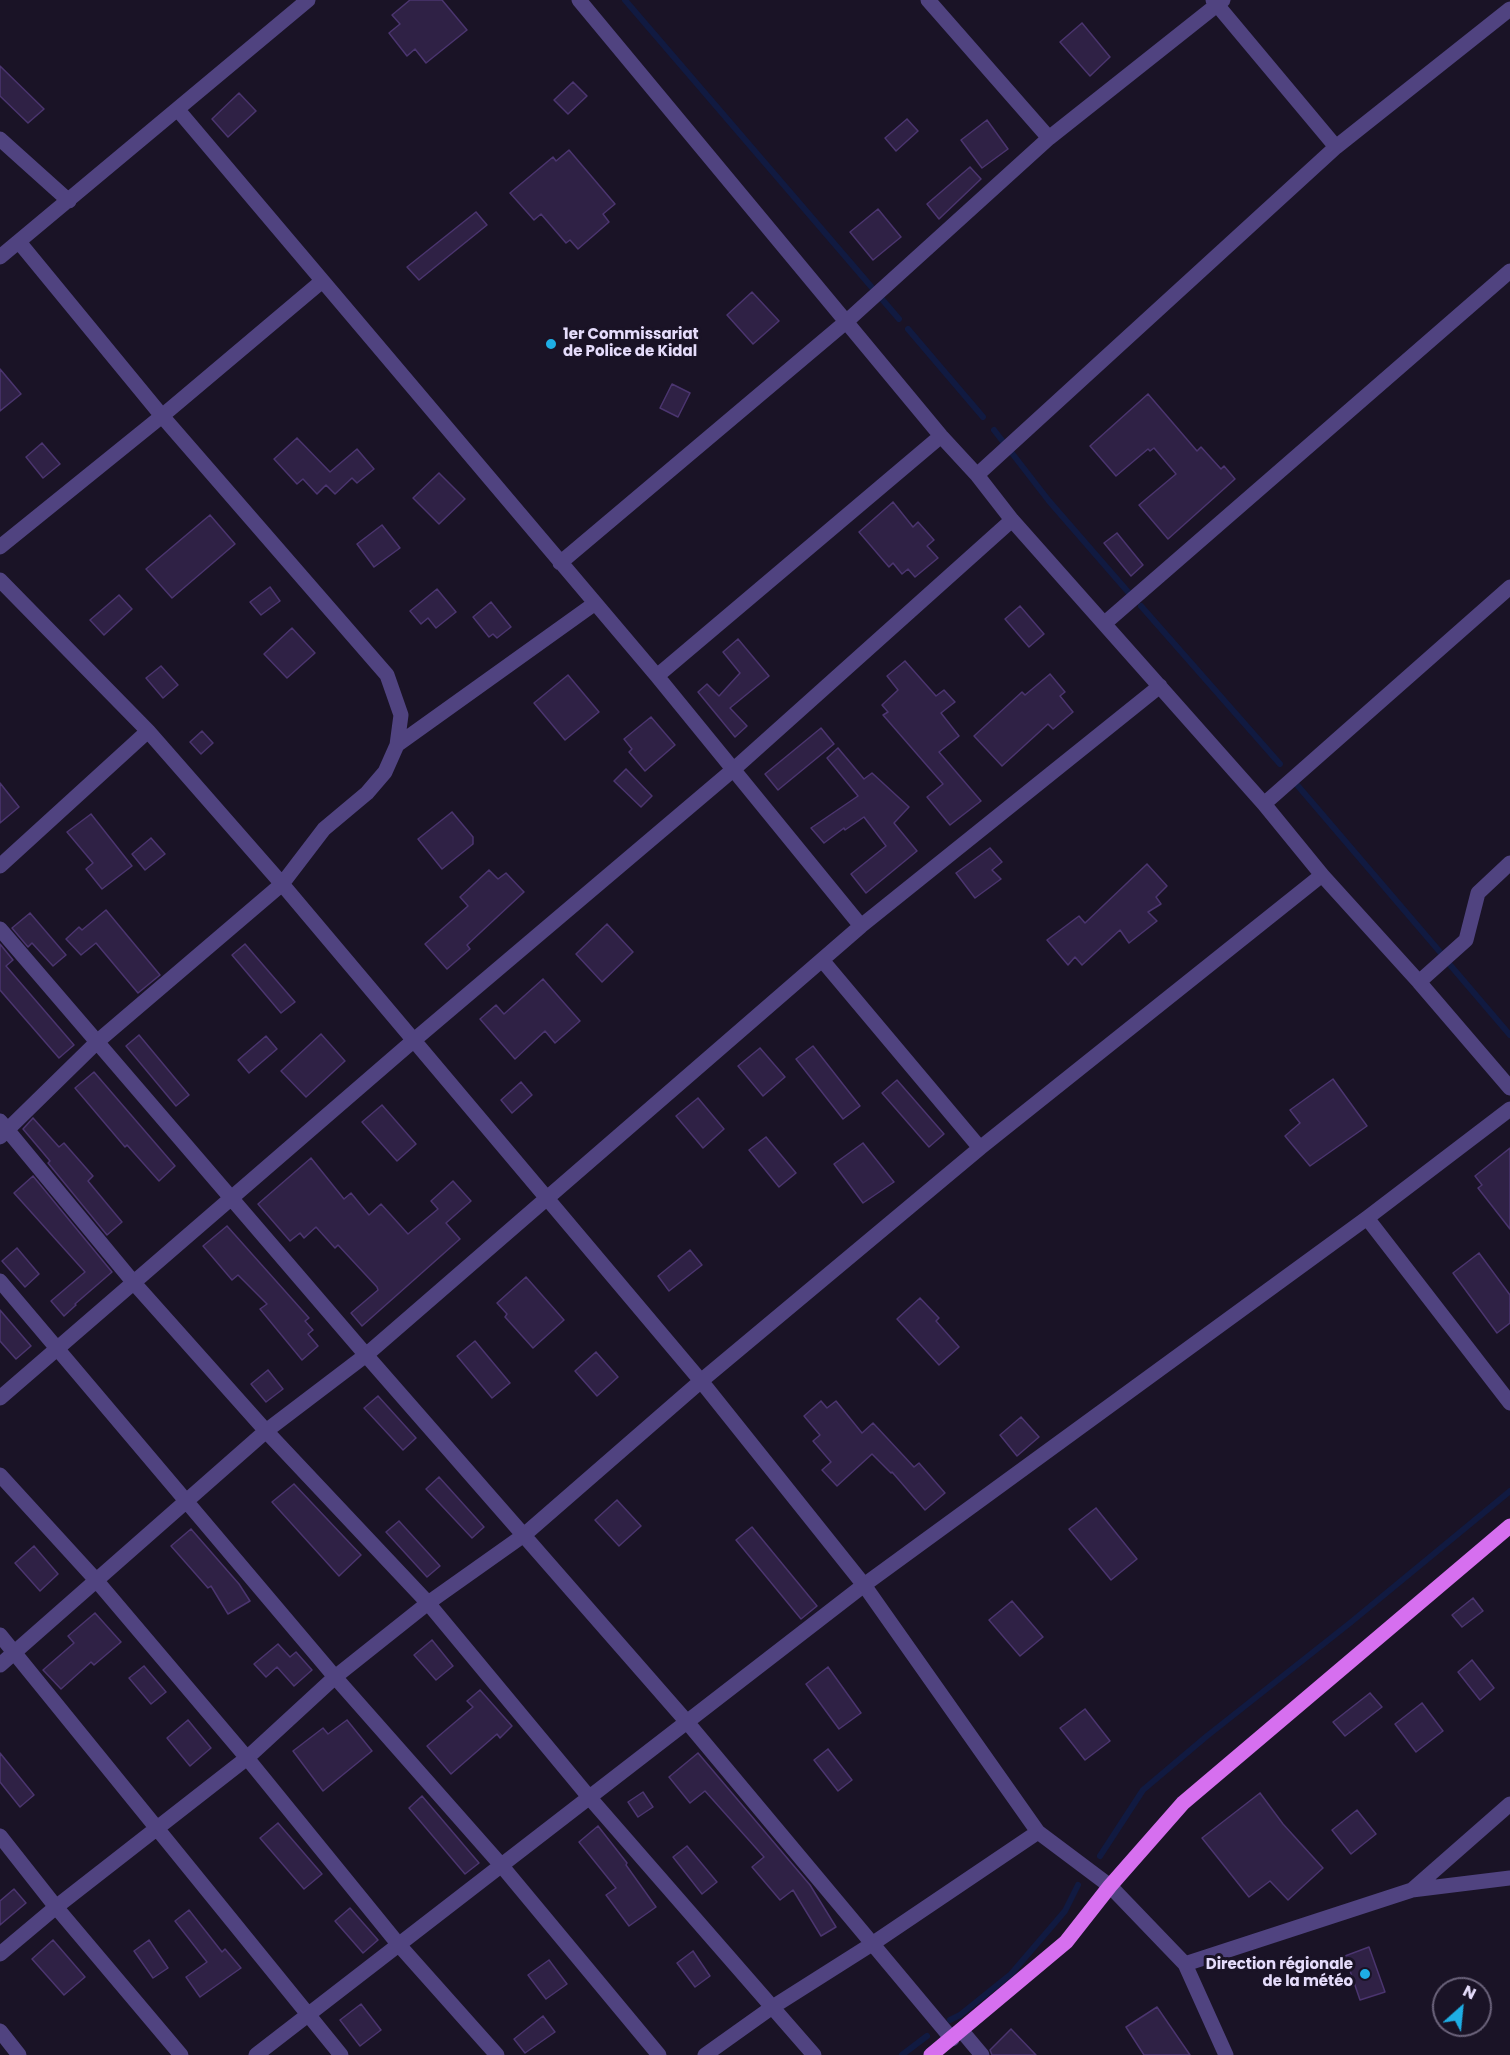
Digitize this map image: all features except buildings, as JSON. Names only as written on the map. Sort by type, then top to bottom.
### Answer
[{"type":"main road","points":[[931,2055],[1066,1942],[1110,1886],[1183,1803],[1510,1526]]},
{"type":"street","points":[[0,257],[308,0]]},
{"type":"street","points":[[579,0],[1012,520],[1161,686],[1264,804],[1322,875],[1419,982],[1510,1088]]},
{"type":"street","points":[[928,0],[1049,138]]},
{"type":"street","points":[[560,563],[847,321],[1049,138],[1218,2],[1336,147]]},
{"type":"street","points":[[976,475],[1336,147],[1510,9]]},
{"type":"street","points":[[178,110],[321,282],[657,676],[861,926]]},
{"type":"street","points":[[0,139],[69,201]]},
{"type":"street","points":[[19,242],[162,417],[387,675],[401,715],[397,745],[385,772],[367,793],[324,829],[282,884],[98,1041],[3,1130],[134,1283],[266,1431],[428,1603],[589,1797],[814,2055]]},
{"type":"street","points":[[1105,623],[1510,271]]},
{"type":"street","points":[[2,543],[162,417],[321,282]]},
{"type":"street","points":[[657,676],[941,436]]},
{"type":"street","points":[[0,1398],[413,1041],[734,769],[1012,520]]},
{"type":"street","points":[[0,580],[148,732],[282,884],[701,1381],[864,1585],[1038,1832],[1110,1886],[1185,1964],[1226,2055]]},
{"type":"street","points":[[1264,804],[1510,587]]},
{"type":"street","points":[[397,745],[594,604]]},
{"type":"street","points":[[0,1665],[266,1431],[366,1355],[861,926],[1161,686]]},
{"type":"street","points":[[0,866],[148,732]]},
{"type":"street","points":[[1419,982],[1466,940],[1478,893],[1510,863]]},
{"type":"street","points":[[0,1954],[56,1907],[247,1758],[335,1677],[428,1603],[524,1535],[701,1381],[980,1148],[1322,875]]},
{"type":"street","points":[[0,929],[366,1355],[687,1722],[872,1944],[956,2035],[982,2055]]},
{"type":"street","points":[[822,960],[980,1148]]},
{"type":"street","points":[[256,2055],[864,1585],[1367,1218],[1510,1109]]},
{"type":"street","points":[[1367,1218],[1510,1403]]},
{"type":"street","points":[[0,1281],[335,1677],[501,1865],[659,2055]]},
{"type":"street","points":[[0,1475],[96,1581],[247,1758],[399,1945],[497,2055]]},
{"type":"street","points":[[0,1635],[341,2055]]},
{"type":"street","points":[[1412,1890],[1510,1804]]},
{"type":"street","points":[[705,2055],[771,2008],[872,1944],[1038,1832]]},
{"type":"street","points":[[0,1836],[56,1907],[181,2055]]},
{"type":"street","points":[[1185,1964],[1412,1890],[1510,1878]]},
{"type":"street","points":[[0,2031],[19,2055]]},
{"type":"waterway","points":[[625,0],[899,319]]},
{"type":"waterway","points":[[908,329],[983,417]]},
{"type":"waterway","points":[[994,430],[1049,501],[1129,593]]},
{"type":"waterway","points":[[1141,606],[1280,764]]},
{"type":"waterway","points":[[1298,786],[1440,952]]},
{"type":"waterway","points":[[1451,966],[1510,1035]]},
{"type":"waterway","points":[[1100,1856],[1143,1790],[1510,1491]]},
{"type":"waterway","points":[[950,2020],[960,2015],[1011,1974],[1065,1911],[1078,1885]]},
{"type":"waterway","points":[[902,2055],[927,2036]]},
{"type":"place","name":"1er Commissariat de Police de Kidal","points":[[551,344]]},
{"type":"place","name":"Direction régionale de la météo","points":[[1365,1974]]}]
